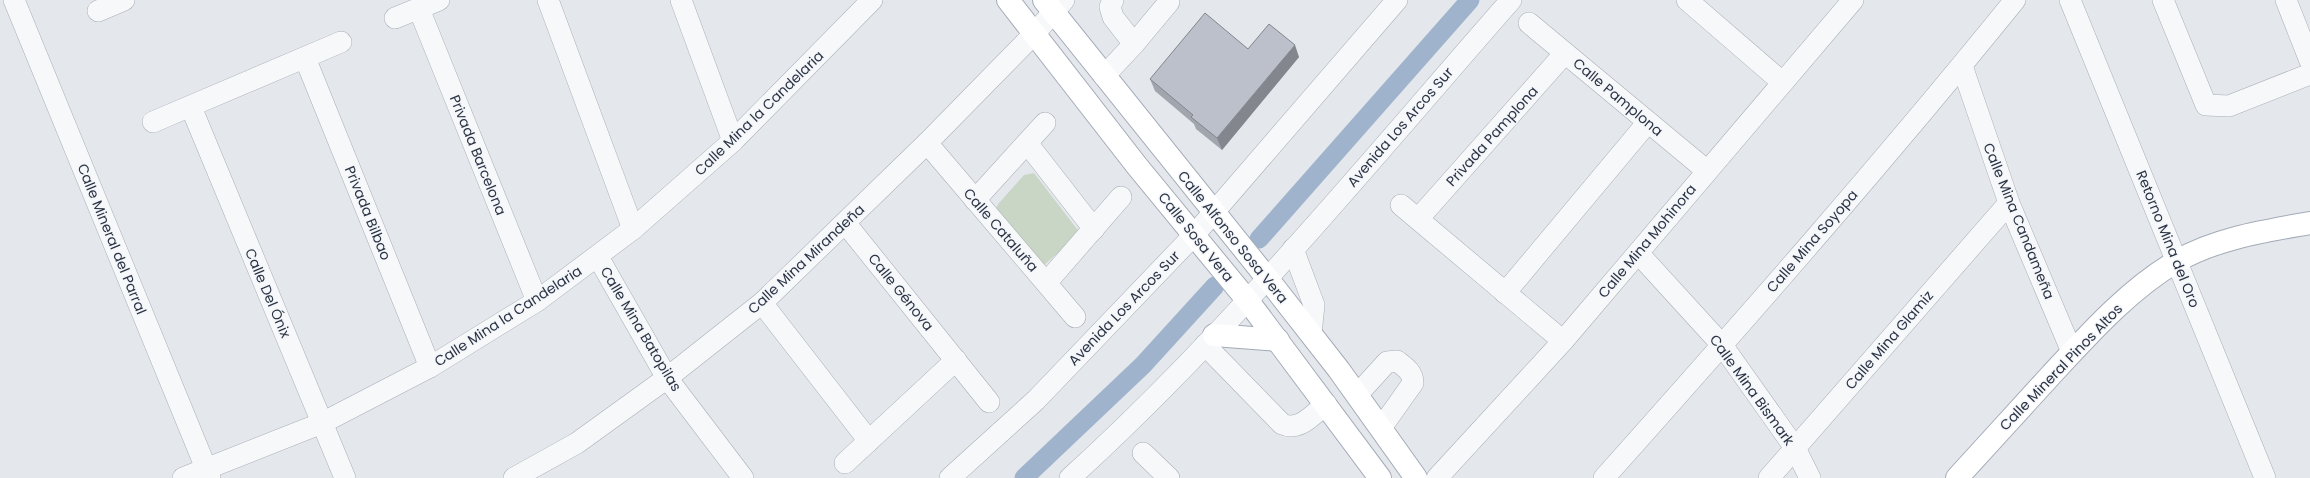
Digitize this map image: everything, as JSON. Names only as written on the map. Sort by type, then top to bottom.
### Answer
[{"type":"main road","name":"Calle Sosa Vera","points":[[1008,0],[1137,166],[1195,234],[1248,301],[1380,478]]},
{"type":"main road","name":"Calle Alfonso Sosa Vera","points":[[1054,4],[1104,76],[1268,278],[1357,395],[1416,478]]},
{"type":"main road","name":"Calle Mineral Pinos Altos","points":[[1957,478],[2072,352],[2113,311],[2150,280],[2177,261],[2215,244],[2258,232],[2310,223]]},
{"type":"main road","points":[[1210,340],[1278,340]]},
{"type":"street","name":"Calle Mineral del Parral","points":[[14,0],[208,473]]},
{"type":"street","points":[[98,11],[124,0]]},
{"type":"street","points":[[396,18],[439,0]]},
{"type":"street","points":[[548,0],[633,230]]},
{"type":"street","points":[[681,0],[733,141]]},
{"type":"street","name":"Calle Mina la Candelaria","points":[[183,478],[208,473],[322,423],[430,367],[537,301],[633,230],[733,141],[872,0]]},
{"type":"street","points":[[1113,0],[1110,7],[1114,17],[1134,44]]},
{"type":"street","name":"Avenida Los Arcos Sur","points":[[950,478],[1036,400],[1195,234],[1397,0]]},
{"type":"street","name":"Avenida Los Arcos Sur","points":[[1070,478],[1108,443],[1248,301],[1511,0]]},
{"type":"street","points":[[1686,0],[1782,82]]},
{"type":"street","name":"Calle Mina Mohinora","points":[[1437,478],[1563,341],[1706,170],[1852,0]]},
{"type":"street","name":"Calle Mina Soyopa","points":[[1604,478],[1722,345],[1962,66],[2016,0]]},
{"type":"street","name":"Retorno Mina del Oro","points":[[2070,0],[2265,478]]},
{"type":"street","points":[[2163,0],[2206,105],[2229,106],[2310,74]]},
{"type":"street","points":[[2286,0],[2310,61]]},
{"type":"street","points":[[1104,76],[1134,44],[1169,2]]},
{"type":"street","name":"Calle Mina Mirandeña","points":[[514,478],[577,443],[667,378],[762,303],[846,224],[1034,34],[1054,4]]},
{"type":"street","name":"Privada Barcelona","points":[[419,9],[537,301]]},
{"type":"street","name":"Calle Pamplona","points":[[1530,23],[1706,170]]},
{"type":"street","points":[[153,122],[340,42]]},
{"type":"street","name":"Privada Pamplona","points":[[1418,219],[1565,53]]},
{"type":"street","name":"Privada Bilbao","points":[[305,58],[430,367]]},
{"type":"street","name":"Calle Mina Candameña","points":[[1962,66],[2009,203],[2072,352]]},
{"type":"street","name":"Calle Del Ónix","points":[[191,107],[345,478]]},
{"type":"street","points":[[1505,293],[1648,122]]},
{"type":"street","points":[[976,200],[1045,123]]},
{"type":"street","name":"Calle Cataluña","points":[[927,143],[1047,282],[1075,317]]},
{"type":"street","points":[[1027,143],[1094,229]]},
{"type":"street","points":[[1047,282],[1121,197]]},
{"type":"street","name":"Calle Mina Glamiz","points":[[1769,478],[2009,203]]},
{"type":"street","points":[[1401,205],[1563,341]]},
{"type":"street","name":"Calle Génova","points":[[846,224],[989,402]]},
{"type":"street","points":[[1293,249],[1314,305],[1311,334]]},
{"type":"street","name":"Calle Mina Bismark","points":[[1638,253],[1722,345],[1795,448],[1810,478]]},
{"type":"street","name":"Calle Mina Batopilas","points":[[598,257],[667,378],[743,478]]},
{"type":"street","points":[[762,303],[869,441]]},
{"type":"street","points":[[1210,340],[1282,424],[1293,427],[1300,425],[1326,404]]},
{"type":"street","points":[[845,463],[956,360]]},
{"type":"street","points":[[1357,395],[1386,362],[1397,361],[1409,371],[1412,377],[1412,383],[1381,428]]},
{"type":"street","points":[[1143,453],[1169,478]]},
{"type":"green space","points":[[1034,173],[1080,233],[1043,266],[993,213],[999,203],[1024,175]]},
{"type":"building","points":[[1205,13],[1248,49],[1269,24],[1295,45],[1217,138],[1191,117],[1193,115],[1150,79]]},
{"type":"waterway","points":[[1259,239],[1470,0]]},
{"type":"waterway","points":[[1024,478],[1143,365],[1215,286]]}]
